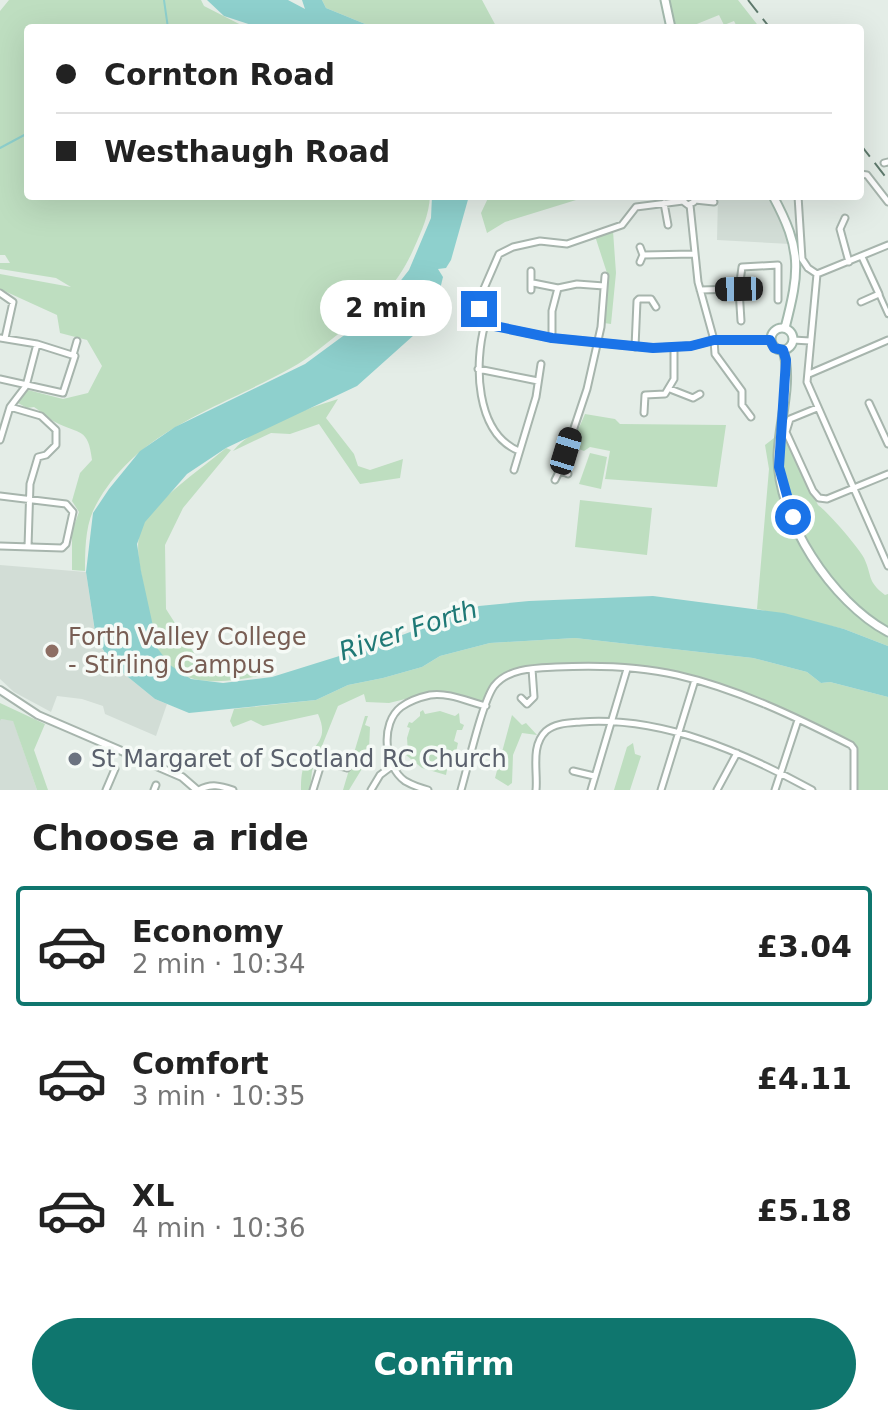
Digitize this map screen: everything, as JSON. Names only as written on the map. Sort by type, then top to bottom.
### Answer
[{"type":"main road","points":[[665,0],[670,24]]},
{"type":"main road","points":[[775,200],[792,232],[795,249],[795,289],[785,328]]},
{"type":"main road","points":[[785,328],[793,340],[789,348],[774,348],[770,340],[775,330],[785,328]]},
{"type":"main road","points":[[783,350],[787,369],[779,467],[789,508],[807,550],[823,574],[848,602],[888,632]]},
{"type":"street","points":[[864,176],[888,202]]},
{"type":"street","points":[[519,451],[502,440],[488,418],[478,369],[477,355],[485,324],[479,300],[499,254],[513,247],[540,241],[567,244],[622,225],[636,207],[676,200]]},
{"type":"street","points":[[714,202],[693,200],[694,254],[700,290],[715,354],[742,391],[742,405],[751,417]]},
{"type":"street","points":[[798,200],[802,259],[817,274]]},
{"type":"street","points":[[664,203],[668,225]]},
{"type":"street","points":[[845,218],[840,229],[849,262]]},
{"type":"street","points":[[817,274],[888,245]]},
{"type":"street","points":[[640,247],[643,255],[640,262]]},
{"type":"street","points":[[643,255],[694,254]]},
{"type":"street","points":[[862,257],[888,314]]},
{"type":"street","points":[[741,321],[739,289],[742,267],[778,265],[778,300]]},
{"type":"street","points":[[531,271],[532,286],[604,286]]},
{"type":"street","points":[[817,274],[807,382],[888,566]]},
{"type":"street","points":[[555,480],[587,389],[601,327],[605,276]]},
{"type":"street","points":[[552,338],[552,311],[558,288]]},
{"type":"street","points":[[700,290],[739,289]]},
{"type":"street","points":[[651,299],[657,291]]},
{"type":"street","points":[[0,293],[13,302],[3,338],[37,344],[73,356]]},
{"type":"street","points":[[861,302],[879,294]]},
{"type":"street","points":[[635,347],[637,301],[651,299]]},
{"type":"street","points":[[651,299],[656,307]]},
{"type":"street","points":[[485,324],[552,338],[635,347],[674,347],[714,340],[770,340]]},
{"type":"street","points":[[793,340],[810,341]]},
{"type":"street","points":[[809,374],[888,340]]},
{"type":"street","points":[[0,379],[63,393],[77,341]]},
{"type":"street","points":[[0,440],[10,407],[26,386],[37,344]]},
{"type":"street","points":[[637,392],[645,395],[665,394],[670,389],[674,379],[674,347]]},
{"type":"street","points":[[514,470],[536,397],[541,364]]},
{"type":"street","points":[[478,369],[538,381]]},
{"type":"street","points":[[670,389],[693,398],[700,394]]},
{"type":"street","points":[[644,413],[645,395]]},
{"type":"street","points":[[869,403],[888,444]]},
{"type":"street","points":[[10,407],[41,416],[56,430],[56,445],[46,455],[38,457],[30,484],[28,547]]},
{"type":"street","points":[[817,408],[790,419],[786,432],[819,498],[827,499],[888,474]]},
{"type":"street","points":[[560,470],[568,474]]},
{"type":"street","points":[[0,496],[66,504],[73,512],[66,544],[62,548],[0,546]]},
{"type":"street","points":[[461,790],[495,684],[510,673],[589,666],[675,674],[754,700],[798,720],[851,745],[854,749],[854,790]]},
{"type":"street","points":[[521,698],[527,704],[534,697],[532,669]]},
{"type":"street","points":[[591,790],[627,669]]},
{"type":"street","points":[[661,790],[695,680]]},
{"type":"street","points":[[0,690],[38,715],[182,777],[198,790],[209,786],[233,790]]},
{"type":"street","points":[[428,790],[404,780],[392,766],[387,747],[389,726],[402,707],[421,698],[441,694],[486,706]]},
{"type":"street","points":[[536,790],[537,747],[545,732],[564,723],[612,720],[679,734],[737,753],[781,772],[812,790]]},
{"type":"street","points":[[775,790],[798,720]]},
{"type":"street","points":[[717,790],[737,753]]},
{"type":"street","points":[[313,790],[322,761],[347,768]]},
{"type":"street","points":[[371,790],[380,775],[392,766]]},
{"type":"street","points":[[106,790],[115,769]]},
{"type":"street","points":[[573,771],[594,776]]},
{"type":"shaded area","points":[[718,200],[768,200],[779,212],[790,244],[717,240]]},
{"type":"shaded area","name":"Forth Valley College - Stirling Campus","points":[[0,565],[86,572],[96,639],[112,664],[155,699],[167,704],[156,736],[105,714],[103,706],[82,699],[57,696],[51,712],[14,692],[0,679]]},
{"type":"shaded area","points":[[0,719],[13,720],[37,790],[0,790]]},
{"type":"green space","points":[[9,0],[201,0],[204,6],[239,24],[24,24],[24,200],[429,200],[425,222],[408,261],[385,293],[366,312],[298,364],[179,425],[130,461],[110,484],[90,518],[85,571],[72,570],[72,531],[79,512],[72,501],[80,473],[92,460],[88,442],[81,434],[34,407],[27,408],[18,403],[28,390],[63,399],[88,393],[102,366],[87,340],[60,333],[57,315],[0,289],[0,274],[71,287],[56,278],[0,269],[0,263],[10,263],[5,255],[0,255],[0,11]]},
{"type":"green space","points":[[322,0],[482,0],[495,24],[365,24],[326,8]]},
{"type":"green space","points":[[669,0],[738,0],[757,24],[736,24],[734,21],[724,24],[719,15],[697,24],[675,24]]},
{"type":"green space","points":[[487,200],[576,200],[505,222],[487,233],[481,213]]},
{"type":"green space","points":[[613,231],[616,273],[611,324],[604,323],[607,273],[595,236]]},
{"type":"green space","points":[[338,399],[326,418],[354,454],[358,466],[370,470],[403,459],[400,478],[360,484],[319,424],[290,434],[271,433],[233,451],[267,426]]},
{"type":"green space","points":[[585,414],[615,419],[620,424],[726,425],[717,487],[605,479],[610,451],[590,447],[584,451],[571,446]]},
{"type":"green space","points":[[783,431],[818,505],[861,553],[875,586],[885,595],[888,594],[888,646],[844,629],[757,609],[769,469],[765,445]]},
{"type":"green space","points":[[226,448],[231,450],[183,508],[165,545],[166,609],[201,664],[213,671],[258,673],[259,676],[201,680],[175,671],[157,647],[149,618],[138,546],[141,530],[150,513]]},
{"type":"green space","points":[[590,453],[607,457],[601,489],[579,484]]},
{"type":"green space","points":[[580,500],[652,508],[647,555],[575,547]]},
{"type":"green space","points":[[575,638],[753,658],[807,672],[821,683],[830,682],[888,697],[888,790],[857,790],[857,750],[836,735],[753,698],[671,673],[626,667],[530,668],[501,678],[484,703],[438,691],[389,703],[366,702],[364,694],[338,706],[312,771],[310,790],[301,790],[301,777],[306,761],[321,738],[318,714],[263,726],[251,720],[233,727],[230,721],[234,709],[316,700],[348,685],[422,667],[440,656],[490,643]]},
{"type":"green space","points":[[0,703],[45,724],[34,750],[48,790],[37,790],[13,721],[0,721]]},
{"type":"green space","points":[[423,710],[425,714],[440,711],[455,716],[459,713],[460,723],[464,725],[462,730],[457,730],[454,741],[458,743],[456,752],[451,752],[448,762],[452,763],[451,770],[447,770],[446,775],[422,768],[406,755],[410,728],[407,727]]},
{"type":"green space","points":[[512,715],[522,725],[526,723],[537,735],[522,733],[513,755],[512,783],[508,786],[495,778]]},
{"type":"green space","points":[[365,716],[368,716],[365,725],[370,727],[369,750],[373,763],[366,770],[363,767],[349,790],[343,790]]},
{"type":"green space","points":[[633,743],[635,754],[641,756],[630,790],[614,790],[627,747]]},
{"type":"water","points":[[207,0],[288,0],[305,9],[302,0],[322,0],[326,8],[365,24],[249,24],[224,16]]},
{"type":"water","points":[[432,200],[468,200],[451,260],[446,268],[438,269],[443,277],[433,318],[357,386],[226,448],[187,474],[145,522],[137,544],[141,571],[158,649],[170,665],[191,679],[223,683],[272,677],[381,643],[479,606],[653,596],[784,613],[844,629],[888,646],[888,697],[830,682],[821,683],[807,672],[753,658],[575,638],[490,643],[440,656],[422,667],[348,685],[316,700],[189,713],[155,699],[112,664],[96,638],[86,572],[93,513],[109,489],[140,451],[175,427],[305,364],[377,311],[409,270],[431,218]]},
{"type":"waterway","points":[[164,0],[167,24]]},
{"type":"waterway","points":[[0,148],[24,135]]},
{"type":"railway","points":[[748,0],[767,24]]},
{"type":"railway","points":[[864,149],[888,180]]},
{"type":"place","name":"Forth Valley College - Stirling Campus","points":[[52,651]]},
{"type":"place","name":"St Margaret of Scotland RC Church","points":[[75,759]]},
{"type":"route","points":[[479,309],[485,324],[552,338],[635,347],[691,346],[714,340],[743,338],[770,340],[774,348],[783,350],[786,360],[778,456],[783,488],[793,517]]},
{"type":"water label","name":"River Forth","points":[[408,630]]}]
